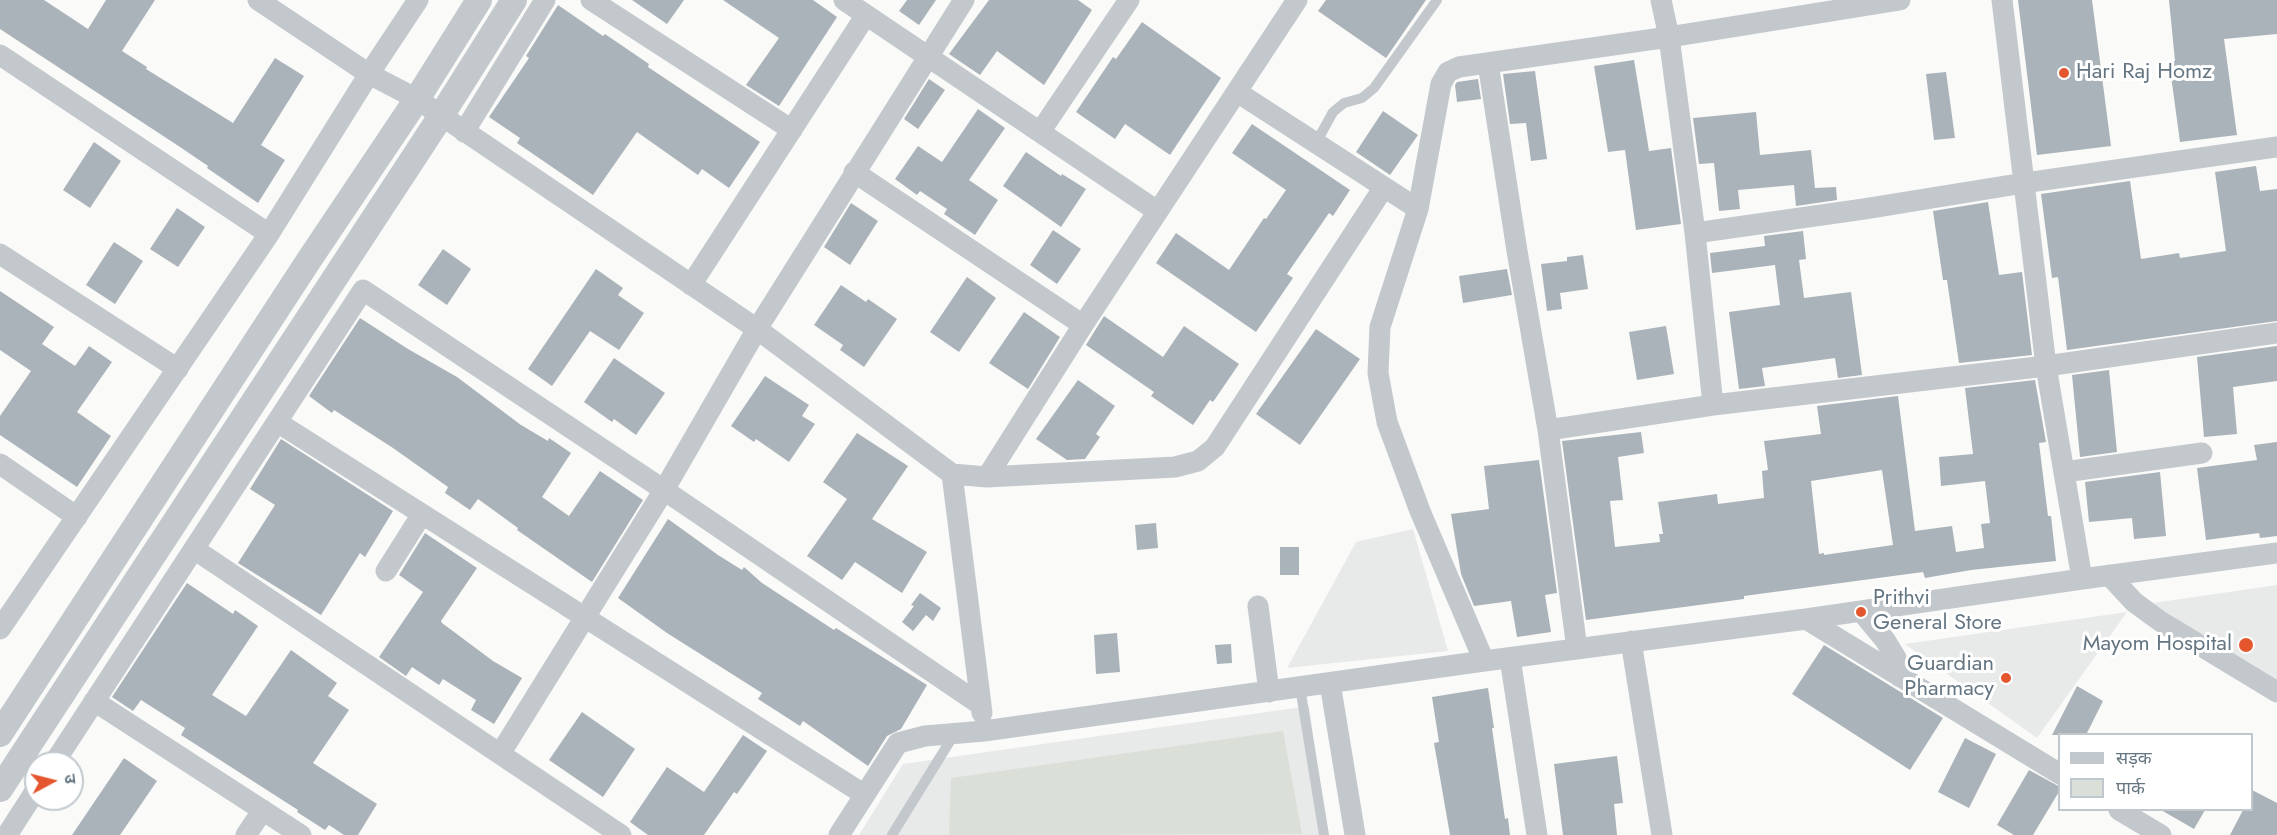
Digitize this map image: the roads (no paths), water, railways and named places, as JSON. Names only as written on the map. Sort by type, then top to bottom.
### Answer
[{"type":"street","points":[[258,0],[369,74],[417,99],[757,329],[951,474],[987,477],[1175,467],[1198,462],[1215,447],[1384,187]]},
{"type":"street","points":[[0,629],[269,234],[418,0]]},
{"type":"street","points":[[0,734],[309,260],[417,99],[479,0]]},
{"type":"street","points":[[0,789],[441,116],[514,0]]},
{"type":"street","points":[[464,132],[545,0]]},
{"type":"street","points":[[591,0],[792,130]]},
{"type":"street","points":[[844,0],[1157,211]]},
{"type":"street","points":[[500,754],[664,490],[757,329],[964,0]]},
{"type":"street","points":[[1040,132],[1129,0]]},
{"type":"street","points":[[987,477],[1157,211],[1297,0]]},
{"type":"street","points":[[1661,0],[1669,37],[1695,232],[1713,405]]},
{"type":"street","points":[[1484,661],[1420,512],[1387,422],[1378,373],[1380,327],[1418,209],[1442,84],[1448,72],[1459,67],[1669,37],[1822,6],[1900,0]]},
{"type":"street","points":[[2002,0],[2046,366],[2082,579]]},
{"type":"street","points":[[691,285],[866,15]]},
{"type":"street","points":[[0,55],[269,234]]},
{"type":"street","points":[[1488,63],[1548,430],[1577,649]]},
{"type":"street","points":[[1237,92],[1418,209]]},
{"type":"street","points":[[1695,232],[2277,147]]},
{"type":"street","points":[[854,172],[1083,325]]},
{"type":"street","points":[[0,254],[178,369]]},
{"type":"street","points":[[62,751],[363,290],[981,705]]},
{"type":"street","points":[[1548,430],[1713,405],[2046,366],[2277,333]]},
{"type":"street","points":[[278,422],[865,795]]},
{"type":"street","points":[[2064,472],[2202,453]]},
{"type":"street","points":[[0,464],[77,517]]},
{"type":"street","points":[[951,474],[984,731]]},
{"type":"street","points":[[386,571],[422,514]]},
{"type":"street","points":[[194,549],[621,835]]},
{"type":"street","points":[[839,835],[898,743],[924,736],[984,731],[2277,553]]},
{"type":"street","points":[[2109,575],[2134,602],[2160,621],[2277,692]]},
{"type":"street","points":[[1257,606],[1269,692]]},
{"type":"street","points":[[1862,611],[1896,658],[1900,677]]},
{"type":"street","points":[[1806,619],[2058,773]]},
{"type":"street","points":[[1631,641],[1662,835]]},
{"type":"street","points":[[1510,658],[1537,835]]},
{"type":"street","points":[[1330,683],[1355,835]]},
{"type":"street","points":[[94,701],[301,835]]},
{"type":"street","points":[[7,835],[24,809]]},
{"type":"street","points":[[246,835],[262,810]]},
{"type":"street","points":[[2121,811],[2161,835]]},
{"type":"lane","points":[[1316,143],[1333,112],[1344,103],[1362,98],[1374,88],[1437,0]]},
{"type":"lane","points":[[1300,687],[1324,835]]},
{"type":"lane","points":[[892,835],[955,734]]},
{"type":"place","name":"Hari Raj Homz","points":[[2064,73]]},
{"type":"place","name":"Prithvi General Store","points":[[1861,612]]},
{"type":"place","name":"Mayom Hospital","points":[[2246,645]]},
{"type":"place","name":"Guardian Pharmacy","points":[[2006,678]]}]
